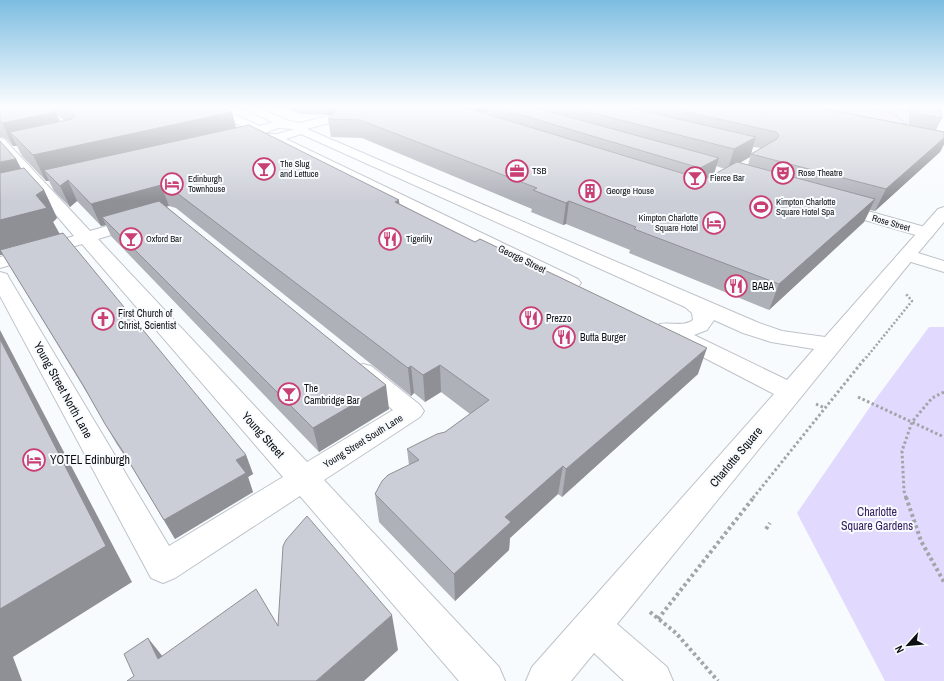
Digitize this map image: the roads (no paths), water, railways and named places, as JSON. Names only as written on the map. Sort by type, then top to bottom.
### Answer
[{"type":"street","name":"George Street","points":[[276,138],[584,289]]},
{"type":"street","points":[[322,138],[751,328],[779,337],[831,345]]},
{"type":"street","name":"Young Street","points":[[0,142],[5,154],[42,188],[485,681]]},
{"type":"street","points":[[5,154],[25,149]]},
{"type":"street","name":"Rose Street","points":[[828,205],[926,233]]},
{"type":"street","name":"Charlotte Square","points":[[546,681],[944,212]]},
{"type":"street","points":[[0,263],[154,217]]},
{"type":"street","points":[[907,255],[944,267]]},
{"type":"street","name":"Young Street North Lane","points":[[0,278],[163,567],[302,478]]},
{"type":"street","points":[[693,303],[700,308],[704,314],[705,320],[701,325],[694,329],[684,331],[658,326],[791,392]]},
{"type":"street","name":"Young Street South Lane","points":[[302,478],[411,411],[350,361]]},
{"type":"street","points":[[592,627],[653,681]]},
{"type":"place","name":"The Slug and Lettuce","points":[[264,169]]},
{"type":"place","name":"TSB","points":[[517,171]]},
{"type":"place","name":"Rose Theatre","points":[[783,173]]},
{"type":"place","name":"Fierce Bar","points":[[695,178]]},
{"type":"place","name":"Edinburgh Townhouse","points":[[172,184]]},
{"type":"place","name":"George House","points":[[590,191]]},
{"type":"place","name":"Kimpton Charlotte Square Hotel Spa","points":[[761,207]]},
{"type":"place","name":"Kimpton Charlotte Square Hotel","points":[[714,223]]},
{"type":"place","name":"Oxford Bar","points":[[131,239]]},
{"type":"place","name":"Tigerlily","points":[[390,239]]},
{"type":"place","name":"BABA","points":[[736,286]]},
{"type":"place","name":"Prezzo","points":[[531,318]]},
{"type":"place","name":"First Church of Christ, Scientist","points":[[103,319]]},
{"type":"place","name":"Butta Burger","points":[[564,337]]},
{"type":"place","name":"The Cambridge Bar","points":[[289,394]]},
{"type":"place","name":"YOTEL Edinburgh","points":[[34,460]]},
{"type":"park label","name":"Charlotte Square Gardens","points":[[877,519]]}]
